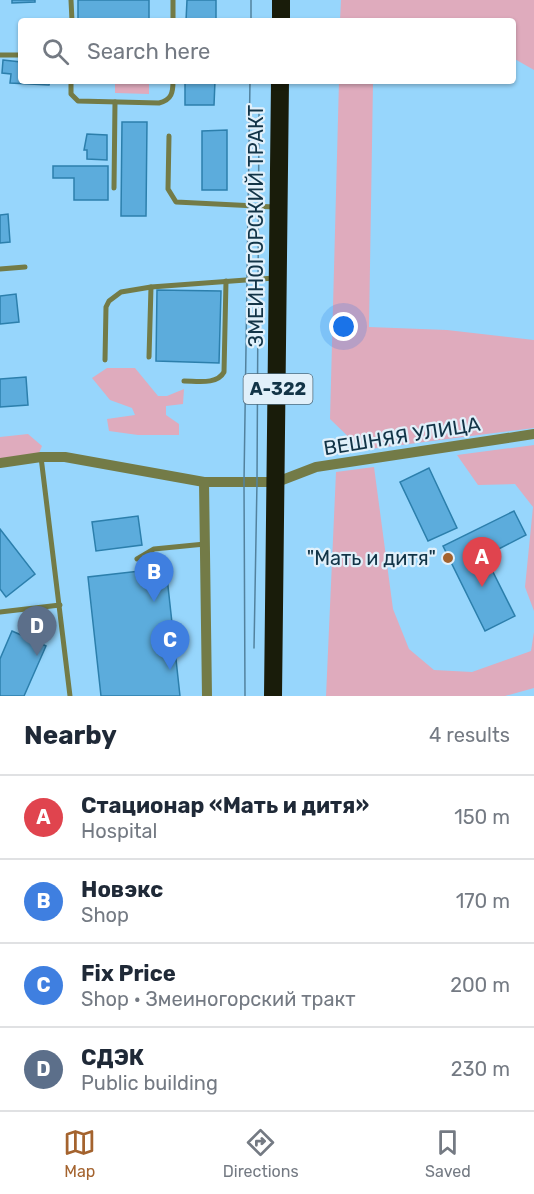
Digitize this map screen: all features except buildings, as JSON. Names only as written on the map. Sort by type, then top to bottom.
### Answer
[{"type":"highway","points":[[281,0],[281,18]]},
{"type":"highway","name":"ЗМЕИНОГОРСКИЙ ТРАКТ","points":[[273,696],[280,84]]},
{"type":"street","name":"ВЕШНЯЯ УЛИЦА","points":[[277,482],[316,467],[534,434]]},
{"type":"street","points":[[0,462],[65,457],[204,482],[277,482]]},
{"type":"street","points":[[204,482],[207,696]]},
{"type":"lane","points":[[71,0],[72,18]]},
{"type":"lane","points":[[173,0],[173,18]]},
{"type":"lane","points":[[0,56],[18,55]]},
{"type":"lane","points":[[71,84],[71,94],[78,100],[115,102],[165,101],[172,95],[173,84]]},
{"type":"lane","points":[[114,188],[115,102]]},
{"type":"lane","points":[[169,136],[168,189],[176,202],[279,207]]},
{"type":"lane","points":[[0,269],[25,267]]},
{"type":"lane","points":[[105,360],[106,307],[109,301],[121,292],[151,287],[278,278]]},
{"type":"lane","points":[[184,381],[216,381],[224,372],[226,281]]},
{"type":"lane","points":[[149,357],[151,287]]},
{"type":"lane","points":[[42,457],[70,696]]},
{"type":"lane","points":[[137,559],[154,549],[205,544]]},
{"type":"lane","points":[[0,612],[60,605]]},
{"type":"shaded area","points":[[341,0],[534,0],[534,70],[516,60],[516,18],[340,18]]},
{"type":"shaded area","points":[[115,84],[149,84],[149,94],[115,93]]},
{"type":"shaded area","points":[[339,84],[373,84],[369,327],[447,330],[534,340],[534,428],[362,450],[330,419]]},
{"type":"shaded area","points":[[107,368],[135,368],[158,396],[167,396],[184,389],[183,404],[166,406],[166,415],[179,424],[179,435],[138,435],[109,431],[107,419],[135,415],[132,408],[110,400],[92,378]]},
{"type":"shaded area","points":[[28,434],[42,446],[36,460],[0,464],[0,437]]},
{"type":"shaded area","points":[[534,445],[534,611],[525,587],[533,507],[515,484],[478,485],[457,455]]},
{"type":"shaded area","points":[[374,467],[393,609],[409,649],[434,670],[472,672],[531,651],[534,632],[534,688],[505,696],[326,696],[336,472]]},
{"type":"tram line","points":[[251,0],[251,18]]},
{"type":"tram line","points":[[245,696],[244,482],[250,84]]},
{"type":"tram line","points":[[254,648],[259,111]]},
{"type":"place","name":"\"Мать и дитя\"","points":[[448,558]]},
{"type":"place","name":"Стационар «Мать и дитя»","points":[[482,587]]},
{"type":"place","name":"Новэкс","points":[[154,602]]},
{"type":"place","name":"СДЭК","points":[[37,656]]},
{"type":"place","name":"Fix Price","points":[[170,670]]}]
